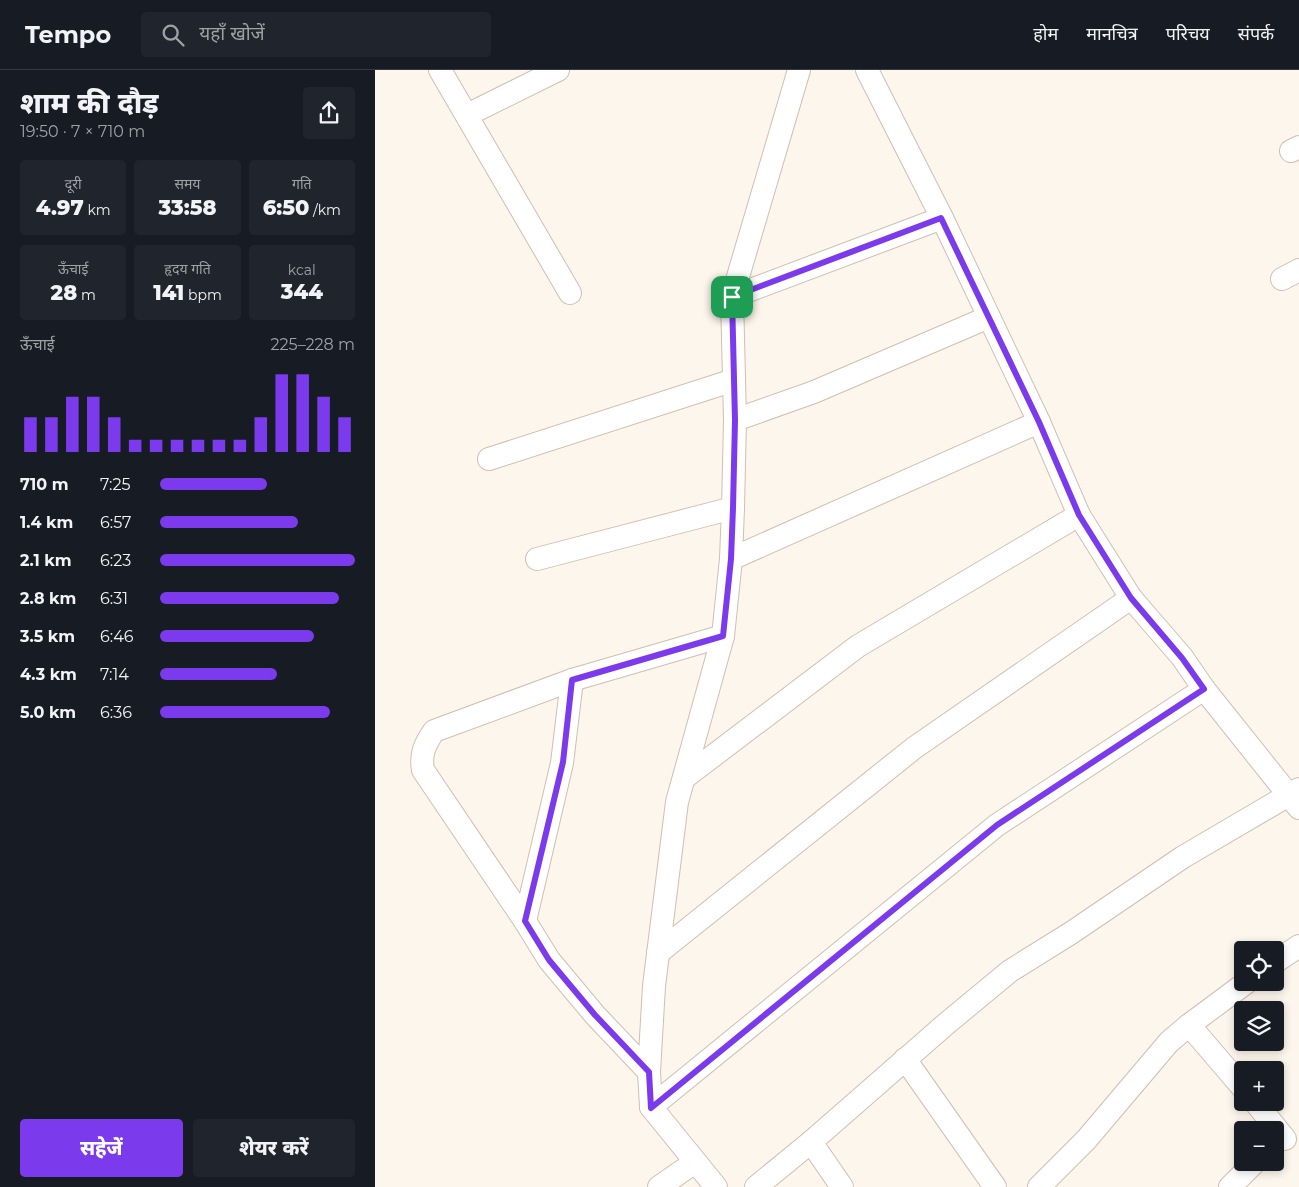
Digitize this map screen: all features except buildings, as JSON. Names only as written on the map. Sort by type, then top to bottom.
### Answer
[{"type":"street","points":[[441,70],[570,294]]},
{"type":"street","points":[[467,115],[559,70]]},
{"type":"street","points":[[716,1187],[651,1108],[649,1072],[654,986],[677,802],[723,636],[731,559],[733,508],[735,420],[732,297],[799,70]]},
{"type":"street","points":[[756,1187],[1010,971],[1071,933],[1183,857],[1296,798],[1204,689],[1182,658],[1131,598],[1079,515],[1039,422],[989,317],[867,70]]},
{"type":"street","points":[[732,297],[941,218]]},
{"type":"street","points":[[735,420],[814,392],[989,317]]},
{"type":"street","points":[[489,459],[734,380]]},
{"type":"street","points":[[731,559],[1039,422]]},
{"type":"street","points":[[537,559],[733,508]]},
{"type":"street","points":[[684,778],[859,646],[1079,515]]},
{"type":"street","points":[[658,953],[914,748],[1131,598]]},
{"type":"street","points":[[649,1072],[595,1015],[549,960],[525,921],[423,770],[417,751],[424,747],[433,731],[572,680],[723,636]]},
{"type":"street","points":[[525,921],[563,762],[572,680]]},
{"type":"street","points":[[651,1108],[997,825],[1204,689]]},
{"type":"street","points":[[1284,956],[1299,946]]},
{"type":"street","points":[[1039,1187],[1086,1140],[1169,1042],[1235,991]]},
{"type":"street","points":[[1189,1025],[1234,1078]]},
{"type":"street","points":[[905,1059],[995,1187]]},
{"type":"street","points":[[1263,1111],[1287,1138]]},
{"type":"street","points":[[811,1142],[843,1187]]},
{"type":"street","points":[[659,1187],[695,1162]]},
{"type":"street","points":[[1230,1187],[1246,1171]]},
{"type":"route","points":[[941,218],[1039,422],[1079,515],[1131,598],[1182,658],[1204,689],[997,825],[651,1108],[649,1072],[595,1015],[549,960],[525,921],[563,762],[572,680],[723,636],[731,559],[733,508],[735,420],[732,297],[941,218]]}]
